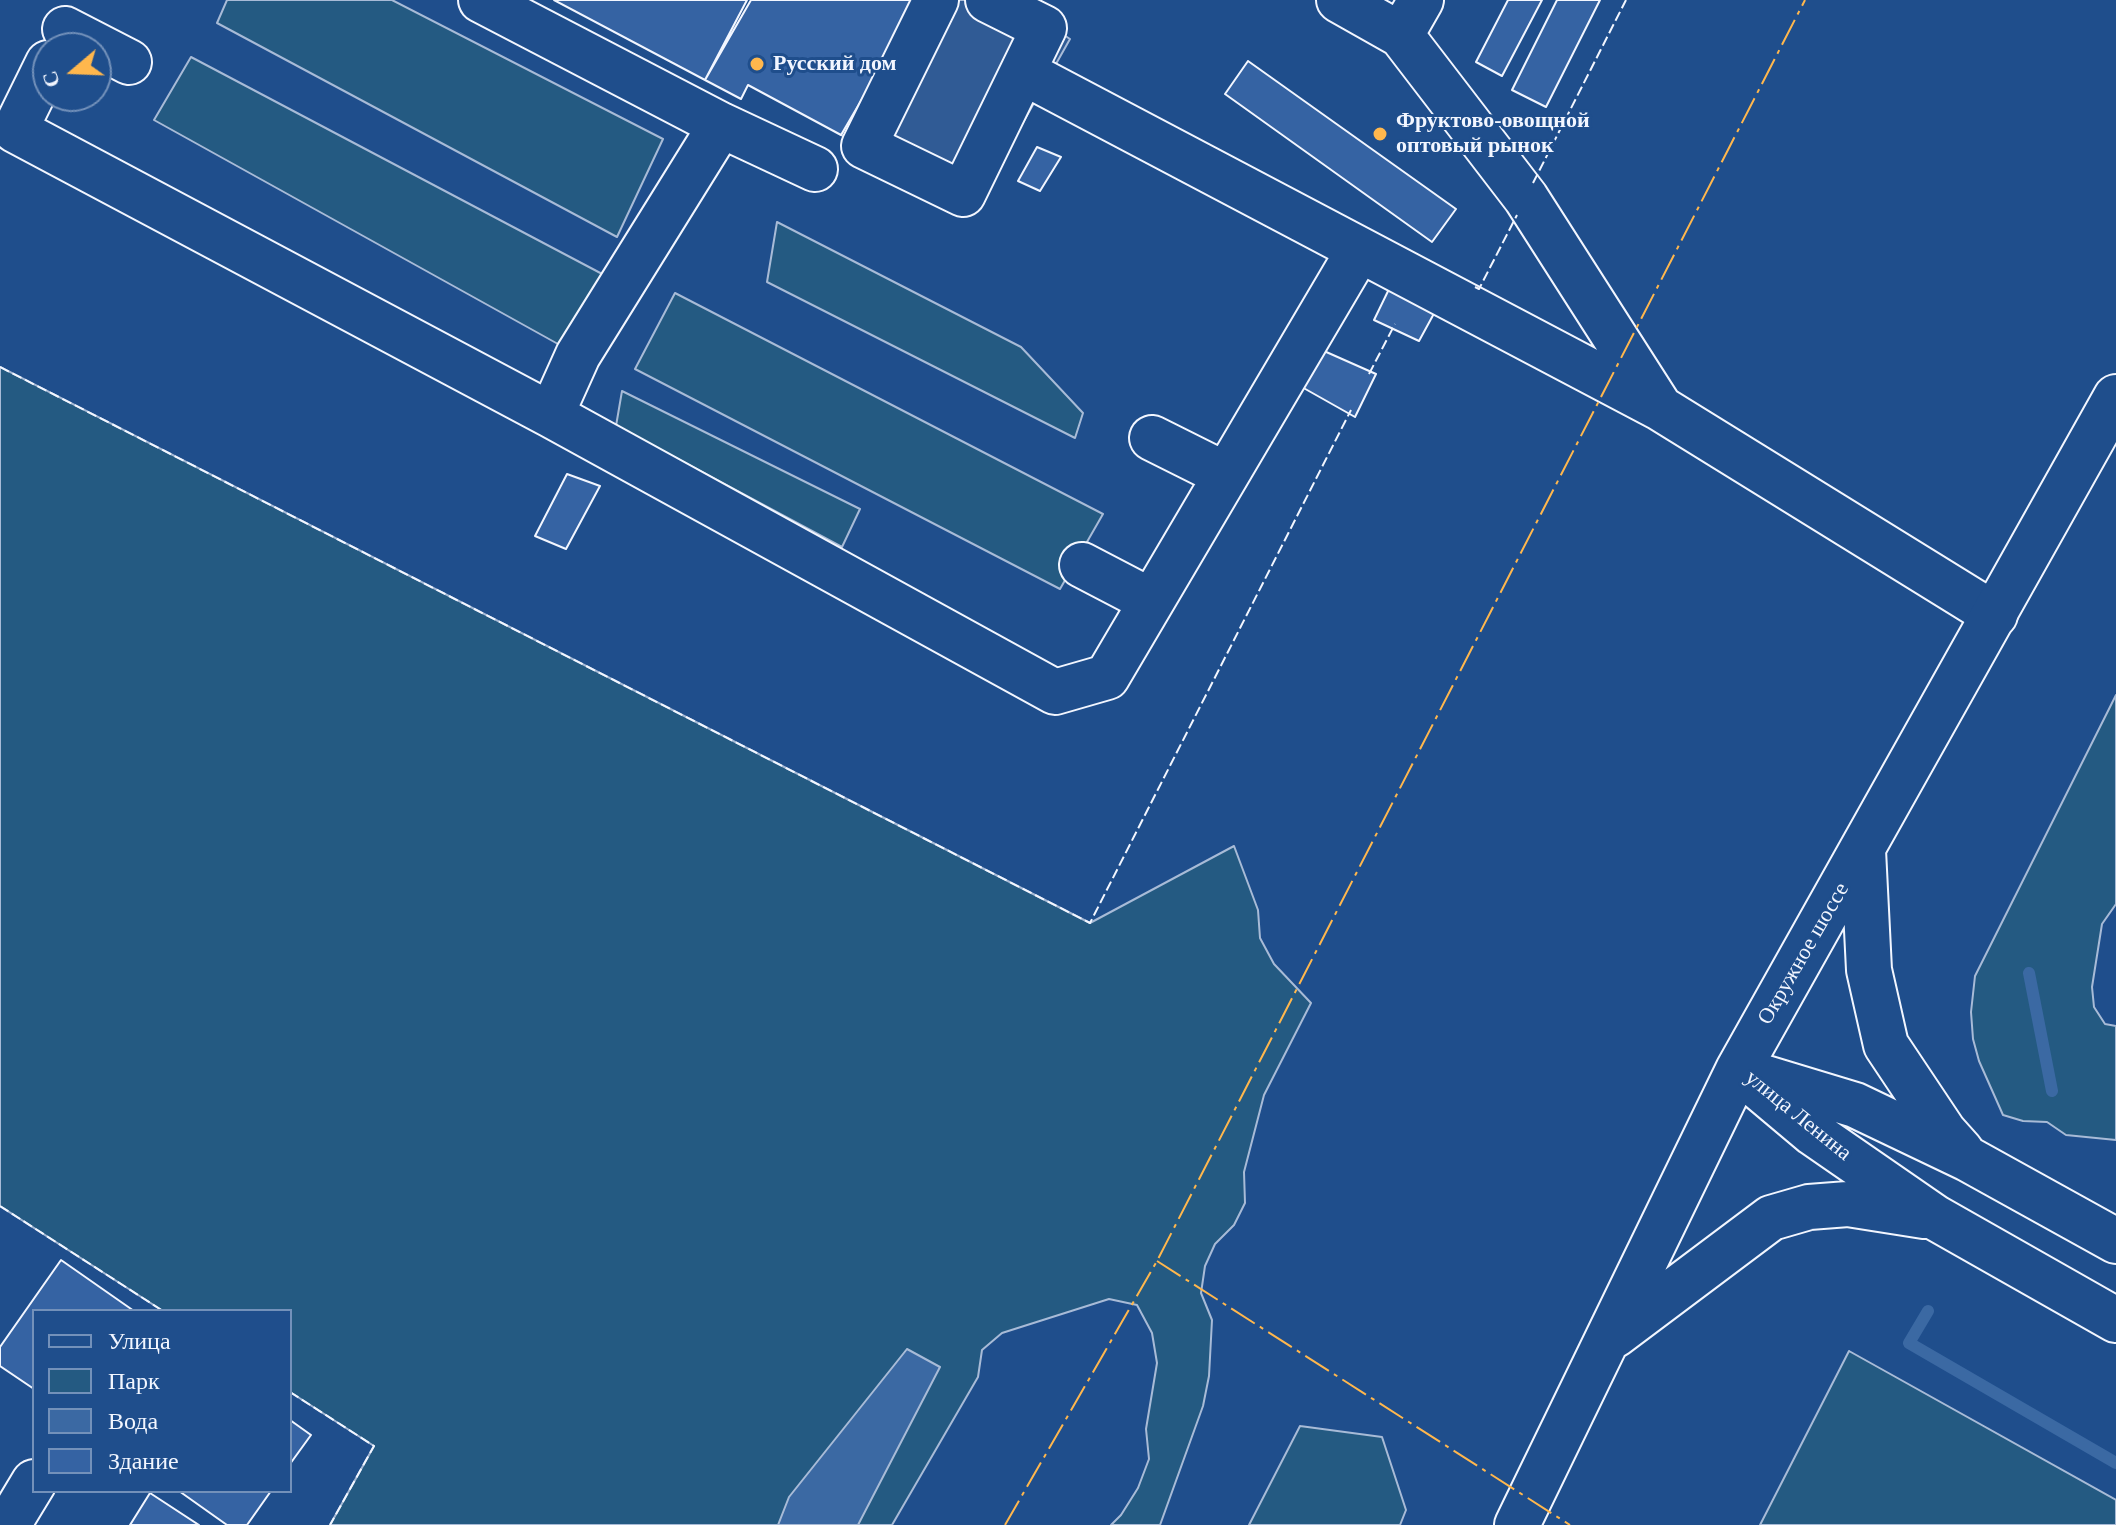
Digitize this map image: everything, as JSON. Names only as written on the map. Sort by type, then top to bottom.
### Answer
[{"type":"main road","points":[[481,0],[721,125],[815,169]]},
{"type":"main road","points":[[936,0],[864,146],[963,194],[1044,28],[988,0]]},
{"type":"main road","points":[[1339,0],[1411,18],[1660,408]]},
{"type":"main road","points":[[112,55],[129,62]]},
{"type":"main road","points":[[1023,72],[1660,408],[1995,615]]},
{"type":"main road","points":[[32,96],[15,130],[551,415],[1055,692],[1107,677],[1359,250]]},
{"type":"main road","points":[[551,415],[578,355],[721,125]]},
{"type":"main road","name":"Окружное шоссе","points":[[1517,1525],[1738,1070],[2116,397]]},
{"type":"main road","points":[[1152,438],[1226,475]]},
{"type":"main road","points":[[1082,565],[1151,601]]},
{"type":"main road","name":"улица Ленина","points":[[1863,850],[1869,970],[1886,1045],[1944,1132],[1968,1159]]},
{"type":"main road","name":"улица Ленина","points":[[1738,1070],[1855,1105],[1968,1159],[2116,1241]]},
{"type":"main road","name":"улица Ленина","points":[[1738,1070],[1813,1133],[1936,1218],[2116,1320]]},
{"type":"main road","name":"улица Ленина","points":[[1606,1341],[1771,1218],[1809,1207],[1848,1204],[1936,1218]]},
{"type":"main road","points":[[8,1525],[32,1485]]},
{"type":"green space","points":[[227,0],[392,0],[663,139],[617,237],[217,23]]},
{"type":"green space","points":[[191,57],[606,276],[567,349],[154,120]]},
{"type":"green space","points":[[777,222],[1021,347],[1083,413],[1075,438],[767,282]]},
{"type":"green space","points":[[675,293],[1103,514],[1060,589],[635,369]]},
{"type":"green space","points":[[0,367],[1090,923],[1234,846],[1258,910],[1260,938],[1274,964],[1311,1003],[1264,1095],[1244,1172],[1245,1203],[1234,1225],[1215,1244],[1205,1266],[1201,1293],[1212,1320],[1209,1376],[1203,1406],[1160,1525],[1111,1525],[1138,1488],[1149,1459],[1146,1429],[1157,1363],[1152,1333],[1137,1305],[1109,1299],[1002,1333],[982,1350],[978,1377],[892,1525],[330,1525],[374,1446],[292,1393],[292,1309],[160,1309],[0,1206]]},
{"type":"green space","points":[[622,391],[860,509],[842,547],[616,426]]},
{"type":"green space","points":[[2116,695],[2116,904],[2102,924],[2092,987],[2094,1007],[2105,1024],[2116,1026],[2116,1140],[2066,1135],[2047,1122],[2023,1121],[2003,1115],[1979,1061],[1971,1012],[1975,976]]},
{"type":"green space","points":[[1849,1351],[2116,1500],[2116,1525],[1760,1525]]},
{"type":"green space","points":[[1300,1426],[1382,1437],[1406,1510],[1400,1525],[1249,1525]]},
{"type":"shaded area","points":[[920,0],[1011,0],[1070,39],[971,215],[841,135]]},
{"type":"water","points":[[907,1349],[940,1367],[858,1525],[778,1525],[789,1497]]},
{"type":"building","points":[[554,0],[747,0],[705,80]]},
{"type":"building","points":[[751,0],[920,0],[841,135],[748,85],[741,99],[705,80]]},
{"type":"building","points":[[1508,0],[1542,0],[1502,76],[1476,62]]},
{"type":"building","points":[[1557,0],[1600,0],[1546,107],[1512,90]]},
{"type":"building","points":[[1248,61],[1456,209],[1432,242],[1225,94]]},
{"type":"building","points":[[1037,147],[1061,157],[1040,191],[1018,181]]},
{"type":"building","points":[[1391,285],[1437,308],[1419,341],[1374,320]]},
{"type":"building","points":[[1324,351],[1376,374],[1355,417],[1300,386]]},
{"type":"building","points":[[567,474],[600,486],[566,549],[535,536]]},
{"type":"building","points":[[61,1260],[131,1309],[32,1309],[32,1388],[0,1366],[0,1347]]},
{"type":"building","points":[[292,1421],[311,1435],[292,1461]]},
{"type":"building","points":[[150,1493],[199,1525],[130,1525]]},
{"type":"building","points":[[182,1493],[270,1493],[247,1525],[227,1525]]},
{"type":"waterway","points":[[2029,973],[2052,1091]]},
{"type":"waterway","points":[[1928,1311],[1909,1343],[2116,1463]]},
{"type":"fence","points":[[1533,183],[1626,0]]},
{"type":"fence","points":[[1475,287],[1479,289],[1517,215]]},
{"type":"fence","points":[[1369,374],[1395,324]]},
{"type":"fence","points":[[0,367],[1090,923],[1351,410]]},
{"type":"fence","points":[[0,1206],[160,1309]]},
{"type":"fence","points":[[292,1393],[374,1446],[330,1525]]},
{"type":"power","points":[[1005,1525],[1157,1261],[1805,0]]},
{"type":"power","points":[[1157,1261],[1570,1525]]},
{"type":"place","name":"Русский дом","points":[[757,64]]},
{"type":"place","name":"Фруктово-овощной оптовый рынок","points":[[1380,134]]}]
